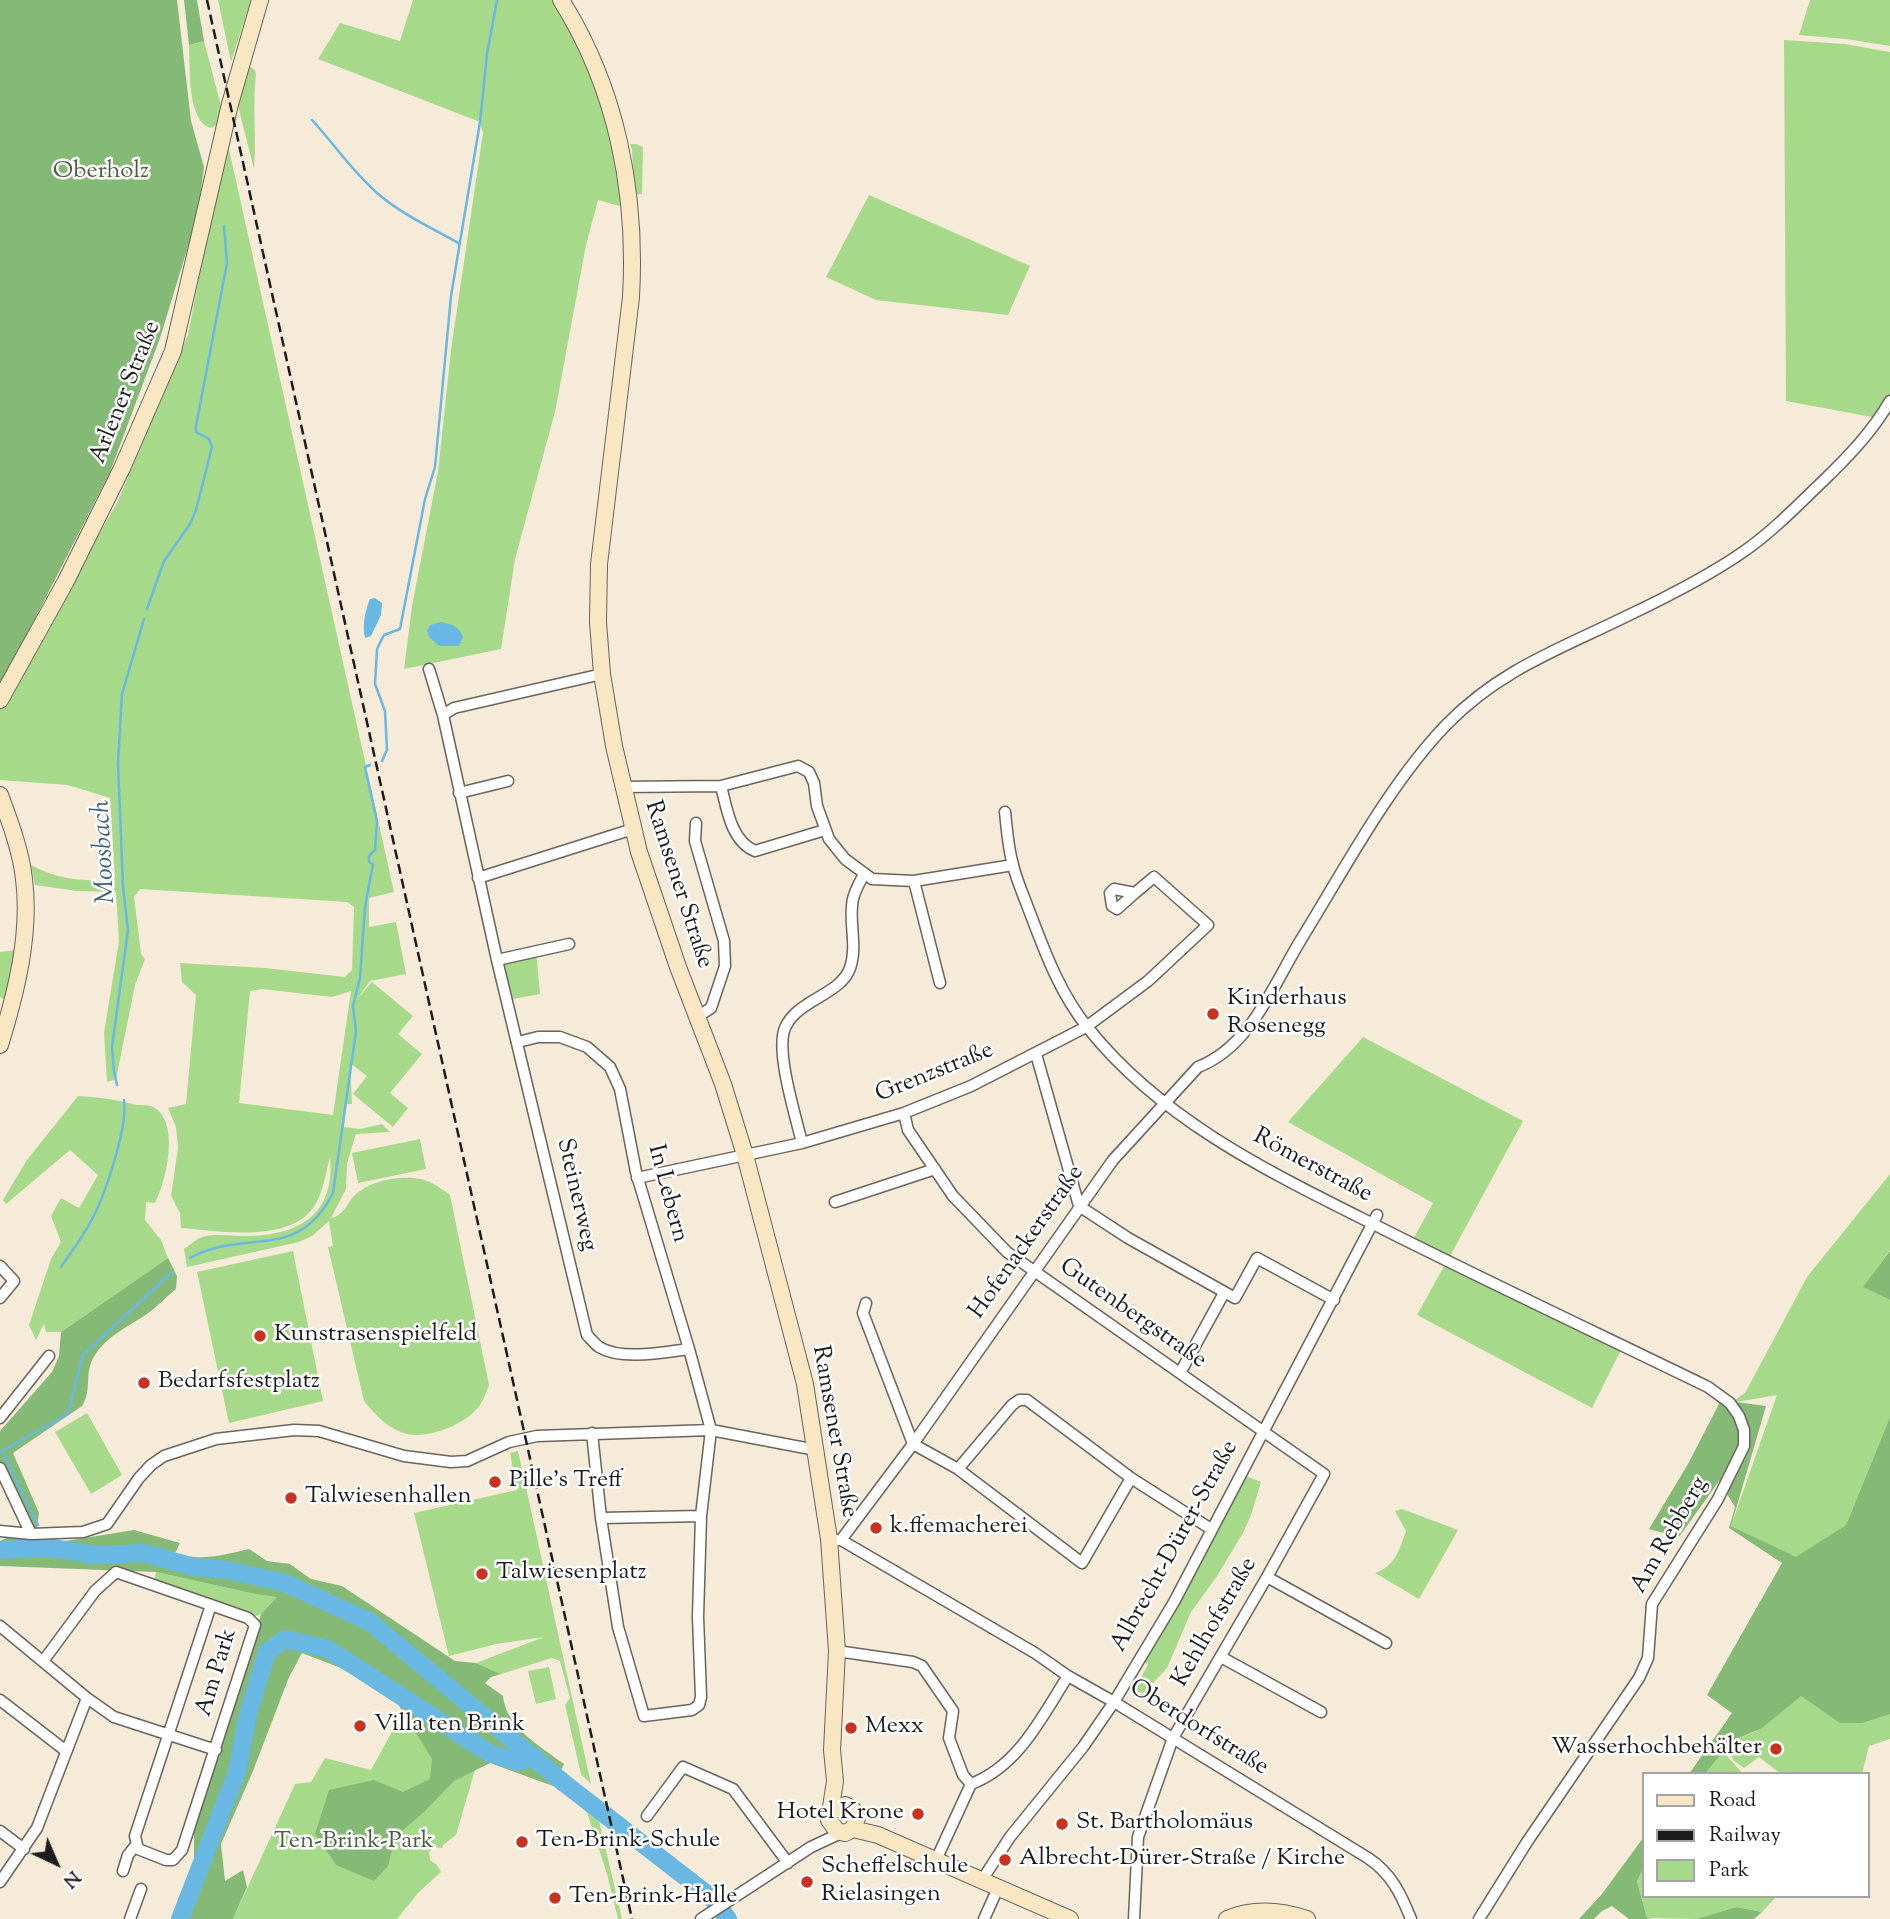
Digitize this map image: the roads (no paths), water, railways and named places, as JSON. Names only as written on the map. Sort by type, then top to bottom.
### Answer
[{"type":"main road","name":"Arlener Straße","points":[[0,700],[66,582],[122,468],[173,351],[227,117],[260,0]]},
{"type":"main road","name":"Ramsener Straße","points":[[561,0],[585,44],[608,103],[624,160],[631,209],[631,297],[599,575],[598,622],[602,674],[622,787],[633,829],[674,955],[723,1084],[745,1155],[805,1384],[835,1540],[837,1651],[832,1750],[835,1781],[844,1820]]},
{"type":"main road","points":[[0,795],[21,861],[27,902],[11,1011],[0,1045]]},
{"type":"main road","points":[[844,1820],[1070,1919]]},
{"type":"main road","points":[[1227,1919],[1246,1912],[1261,1911],[1276,1911],[1307,1919]]},
{"type":"street","name":"Hofenackerstraße","points":[[835,1540],[913,1444],[1113,1160],[1198,1067],[1215,1060],[1259,1015],[1284,966],[1386,803],[1431,741],[1485,689],[1528,662],[1661,600],[1743,552],[1784,518],[1851,453],[1880,418],[1890,401]]},
{"type":"street","name":"Steinerweg","points":[[429,669],[443,715],[497,960],[587,1335],[599,1347],[613,1352],[642,1354],[689,1349]]},
{"type":"street","points":[[443,715],[454,708],[602,674]]},
{"type":"street","points":[[622,787],[721,786],[798,766],[809,772],[814,783],[817,806],[827,834],[845,859],[872,879],[914,881],[1013,865]]},
{"type":"street","points":[[459,793],[508,781]]},
{"type":"street","points":[[721,786],[732,825],[745,847],[755,851],[827,834]]},
{"type":"street","name":"Römerstraße","points":[[1005,813],[1013,865],[1039,938],[1058,981],[1086,1027],[1115,1059],[1163,1103],[1190,1123],[1258,1164],[1375,1219],[1708,1387],[1730,1403],[1741,1422]]},
{"type":"street","points":[[696,824],[695,841],[726,955],[711,1008],[697,1017]]},
{"type":"street","points":[[478,878],[633,829]]},
{"type":"street","points":[[802,1143],[784,1067],[783,1031],[790,1018],[830,990],[846,975],[851,966],[853,901],[864,874]]},
{"type":"street","name":"Grenzstraße","points":[[637,1178],[802,1143],[904,1114],[971,1086],[1086,1027],[1148,981],[1208,925],[1154,877],[1135,893]]},
{"type":"street","points":[[914,881],[940,983]]},
{"type":"street","points":[[497,960],[569,944]]},
{"type":"street","name":"In Lebern","points":[[518,1042],[560,1037],[587,1047],[610,1067],[620,1089],[637,1178],[711,1430]]},
{"type":"street","points":[[1036,1054],[1079,1206],[1128,1238],[1235,1298],[1257,1258],[1334,1300]]},
{"type":"street","name":"Gutenbergstraße","points":[[904,1114],[908,1130],[953,1196],[1007,1252],[1324,1474]]},
{"type":"street","points":[[835,1202],[935,1169]]},
{"type":"street","name":"Albrecht-Dürer-Straße","points":[[982,1881],[1010,1837],[1083,1746],[1114,1702],[1174,1602],[1375,1219]]},
{"type":"street","points":[[0,1266],[14,1281],[0,1298]]},
{"type":"street","points":[[1180,1373],[1224,1293]]},
{"type":"street","points":[[866,1303],[863,1313],[913,1444],[958,1469],[1082,1563],[1130,1478]]},
{"type":"street","points":[[0,1418],[49,1356]]},
{"type":"street","points":[[958,1469],[1012,1405],[1019,1400],[1027,1400],[1130,1478],[1211,1529]]},
{"type":"street","name":"Am Rebberg","points":[[1479,1919],[1527,1842],[1639,1678],[1648,1658],[1652,1604],[1718,1499],[1741,1455],[1744,1436],[1741,1422]]},
{"type":"street","points":[[0,1531],[31,1534],[83,1532],[107,1524],[139,1478],[164,1456],[216,1439],[294,1430],[319,1431],[404,1456],[451,1462],[467,1461],[523,1439],[592,1433],[711,1430],[816,1450]]},
{"type":"street","points":[[592,1433],[601,1518],[618,1627],[644,1716],[692,1710],[699,1705],[701,1697],[698,1617],[701,1516],[711,1430]]},
{"type":"street","points":[[0,1468],[31,1534]]},
{"type":"street","name":"Kehlhofstraße","points":[[1134,1919],[1138,1837],[1174,1738],[1324,1474]]},
{"type":"street","points":[[601,1518],[701,1516]]},
{"type":"street","name":"Oberdorfstraße","points":[[835,1540],[1035,1653],[1068,1676],[1174,1738],[1379,1866],[1393,1881],[1411,1919]]},
{"type":"street","points":[[44,1660],[95,1591],[116,1572],[211,1605]]},
{"type":"street","points":[[1267,1577],[1386,1643]]},
{"type":"street","name":"Am Park","points":[[211,1605],[248,1618],[255,1625],[216,1750],[178,1857],[173,1860],[142,1851],[136,1845],[135,1836],[168,1734],[211,1605]]},
{"type":"street","name":"Am Park","points":[[0,1626],[44,1660],[86,1698],[114,1717],[216,1750]]},
{"type":"street","points":[[837,1651],[913,1662],[925,1669],[953,1711],[949,1738],[963,1775],[971,1784]]},
{"type":"street","points":[[1221,1657],[1321,1712]]},
{"type":"street","points":[[936,1860],[971,1784],[983,1780],[1018,1751],[1068,1676]]},
{"type":"street","points":[[0,1882],[37,1828],[86,1698]]},
{"type":"street","points":[[0,1700],[66,1751]]},
{"type":"street","points":[[647,1816],[683,1767],[733,1789],[788,1863]]},
{"type":"street","points":[[705,1916],[788,1863],[844,1820]]},
{"type":"street","points":[[0,1831],[24,1849]]},
{"type":"street","name":"Am Park","points":[[123,1871],[128,1854],[136,1845]]},
{"type":"street","points":[[984,1919],[998,1888]]},
{"type":"street","points":[[130,1919],[141,1889]]},
{"type":"water","points":[[375,598],[382,603],[381,615],[371,636],[365,638],[365,613],[370,599]]},
{"type":"water","points":[[441,622],[459,630],[463,637],[459,646],[439,646],[429,637],[427,630],[430,625]]},
{"type":"waterway","points":[[382,761],[387,750],[385,711],[375,684],[377,649],[384,635],[400,629],[425,499],[435,467],[451,296],[497,0]]},
{"type":"waterway","points":[[312,120],[351,167],[386,201],[460,244]]},
{"type":"waterway","name":"Moosbach","points":[[147,609],[164,561],[190,524],[196,510],[212,447],[209,439],[196,432],[196,426],[227,263],[224,226]]},
{"type":"waterway","name":"Moosbach","points":[[117,1085],[112,1047],[128,930],[123,887],[118,763],[122,694],[144,619]]},
{"type":"waterway","points":[[190,1258],[210,1249],[286,1237],[303,1229],[319,1215],[333,1193],[356,1031],[353,1006],[360,978],[365,907],[373,864],[369,862],[369,856],[375,850],[377,821],[365,767],[370,765]]},
{"type":"waterway","name":"Moosbach","points":[[61,1267],[88,1227],[103,1195],[119,1144],[124,1100]]},
{"type":"waterway","points":[[38,1525],[2,1451],[68,1414],[83,1355],[172,1272]]},
{"type":"waterway","points":[[48,1540],[51,1548]]},
{"type":"waterway","points":[[0,1550],[51,1548],[95,1555],[144,1553],[194,1567],[227,1570],[285,1583],[370,1622],[564,1783],[711,1897],[728,1919]]},
{"type":"waterway","points":[[180,1919],[237,1772],[248,1714],[267,1652],[285,1639],[328,1649],[489,1753],[517,1762],[535,1757]]},
{"type":"railway","points":[[207,0],[632,1919]]},
{"type":"place","name":"Kinderhaus Rosenegg","points":[[1213,1014]]},
{"type":"place","name":"Kunstrasenspielfeld","points":[[260,1336]]},
{"type":"place","name":"Bedarfsfestplatz","points":[[144,1383]]},
{"type":"place","name":"Pille’s Treff","points":[[495,1482]]},
{"type":"place","name":"Talwiesenhallen","points":[[291,1498]]},
{"type":"place","name":"k.ffemacherei","points":[[876,1528]]},
{"type":"place","name":"Talwiesenplatz","points":[[482,1574]]},
{"type":"place","name":"Villa ten Brink","points":[[360,1726]]},
{"type":"place","name":"Mexx","points":[[851,1728]]},
{"type":"place","name":"Wasserhochbehälter","points":[[1776,1749]]},
{"type":"place","name":"Hotel Krone","points":[[918,1814]]},
{"type":"place","name":"St. Bartholomäus","points":[[1062,1824]]},
{"type":"place","name":"Ten-Brink-Schule","points":[[522,1842]]},
{"type":"place","name":"Albrecht-Dürer-Straße / Kirche","points":[[1005,1860]]},
{"type":"place","name":"Scheffelschule Rielasingen","points":[[807,1882]]},
{"type":"place","name":"Ten-Brink-Halle","points":[[555,1898]]},
{"type":"park label","name":"Oberholz","points":[[101,173]]},
{"type":"park label","name":"Ten-Brink-Park","points":[[354,1843]]}]
